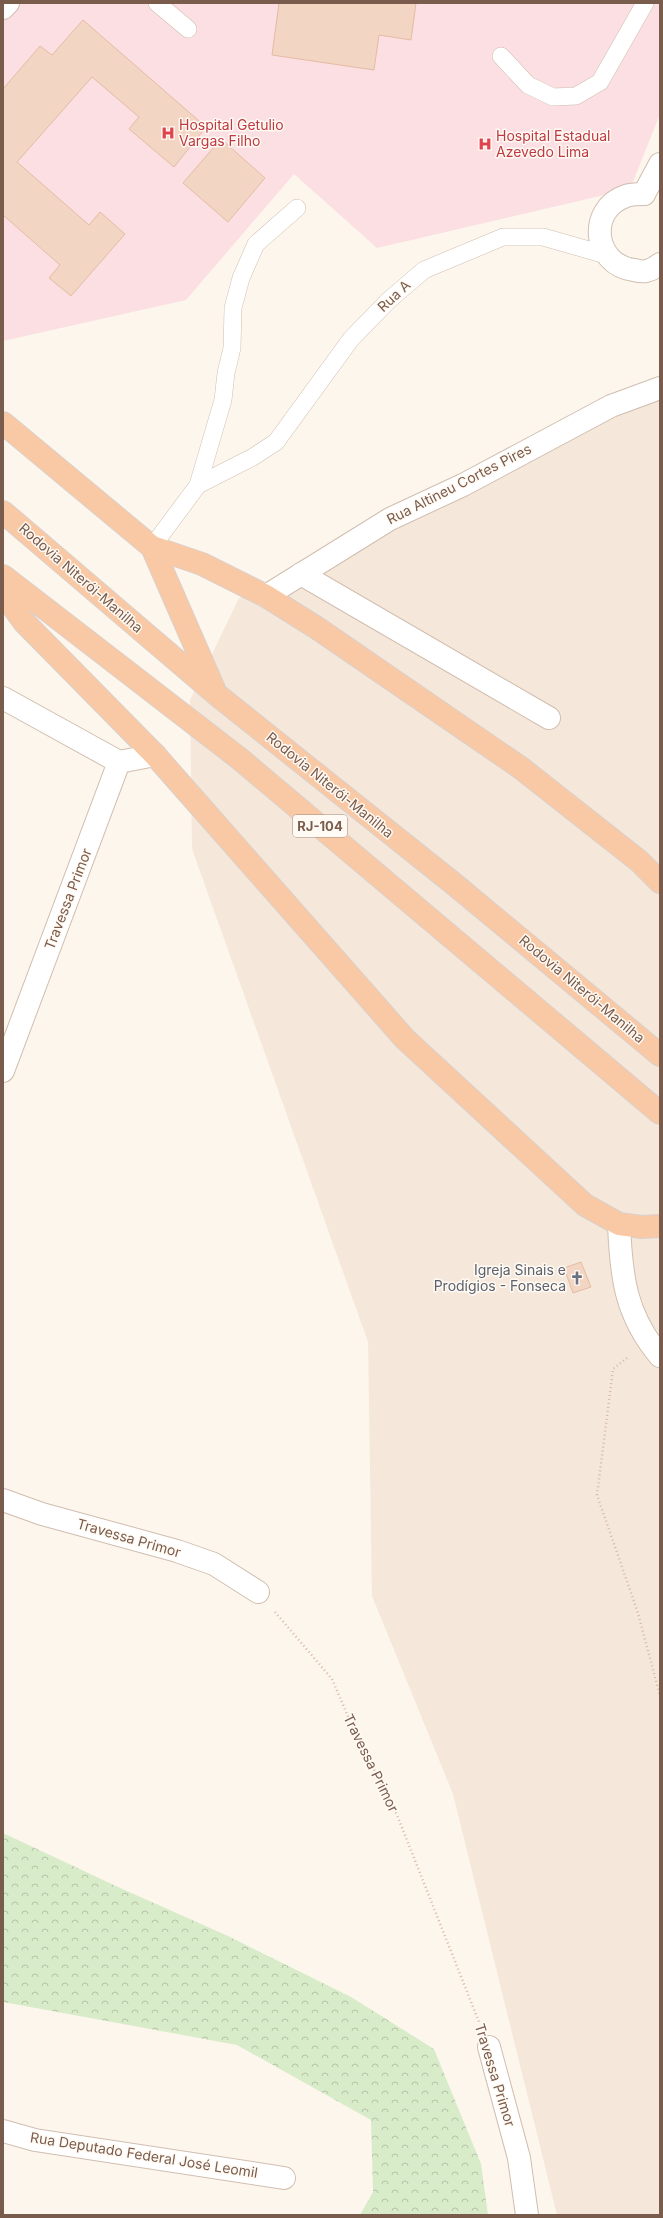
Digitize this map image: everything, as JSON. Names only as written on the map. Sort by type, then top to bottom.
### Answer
[{"type":"highway","points":[[3,423],[152,547],[202,564],[266,596],[317,628],[521,768],[638,861],[660,882]]},
{"type":"highway","name":"Rodovia Niterói-Manilha","points":[[3,512],[216,694],[472,898],[659,1054]]},
{"type":"highway","points":[[152,547],[216,694]]},
{"type":"highway","name":"RJ-104","points":[[3,576],[240,759],[627,1087],[660,1113]]},
{"type":"highway","points":[[3,593],[24,622],[155,755],[405,1039],[585,1205],[619,1224],[642,1227],[660,1226]]},
{"type":"street","points":[[3,8],[8,3]]},
{"type":"street","points":[[660,164],[652,197],[626,195],[611,205],[601,220],[599,238],[606,255],[622,269],[645,272],[660,264]]},
{"type":"street","name":"Rua Altineu Cortes Pires","points":[[266,596],[390,519],[463,485],[611,406],[660,388]]},
{"type":"street","points":[[301,574],[549,718]]},
{"type":"street","points":[[3,698],[119,762],[155,755]]},
{"type":"street","name":"Travessa Primor","points":[[3,1071],[119,762]]},
{"type":"street","points":[[619,1224],[621,1272],[629,1303],[654,1349]]},
{"type":"street","name":"Travessa Primor","points":[[3,1500],[42,1514],[177,1551],[214,1564],[258,1592]]},
{"type":"street","name":"Travessa Primor","points":[[489,2047],[518,2158],[527,2215]]},
{"type":"street","name":"Rua Deputado Federal José Leomil","points":[[3,2131],[35,2140],[284,2178]]},
{"type":"lane","points":[[157,3],[188,29]]},
{"type":"lane","points":[[502,56],[528,85],[553,97],[576,96],[600,82],[645,3]]},
{"type":"lane","points":[[198,485],[222,400],[232,348],[233,308],[241,278],[256,244],[297,208]]},
{"type":"lane","name":"Rua A","points":[[152,547],[198,485],[253,457],[276,442],[351,339],[389,300],[424,270],[503,237],[543,237],[606,255]]},
{"type":"path","points":[[654,1349],[612,1369],[597,1495],[638,1613],[660,1696]]},
{"type":"path","name":"Travessa Primor","points":[[258,1592],[332,1679],[353,1728],[397,1815],[489,2047]]},
{"type":"shaded area","points":[[17,3],[660,3],[660,114],[630,189],[377,248],[294,174],[186,300],[3,341],[3,19]]},
{"type":"shaded area","points":[[660,381],[660,2215],[557,2215],[453,1794],[372,1596],[368,1342],[192,849],[190,700],[239,598]]},
{"type":"green space","points":[[3,1833],[118,1887],[228,1936],[351,1997],[434,2049],[481,2164],[488,2215],[360,2215],[373,2192],[371,2120],[237,2045],[3,2002]]},
{"type":"building","points":[[279,3],[416,3],[411,40],[379,35],[374,70],[272,55]]},
{"type":"building","points":[[83,20],[206,127],[174,167],[129,129],[139,117],[92,77],[17,162],[89,225],[100,212],[125,234],[71,296],[49,278],[60,265],[3,215],[3,89],[40,46],[52,55]]},
{"type":"building","points":[[221,139],[265,178],[228,222],[183,183]]},
{"type":"building","name":"Igreja Sinais e Prodígios - Fonseca","points":[[581,1262],[591,1287],[573,1293],[564,1268]]},
{"type":"place","name":"Hospital Getulio Vargas Filho","points":[[168,133]]},
{"type":"place","name":"Hospital Estadual Azevedo Lima","points":[[485,144]]},
{"type":"place","name":"Igreja Sinais e Prodígios - Fonseca","points":[[577,1278]]}]
